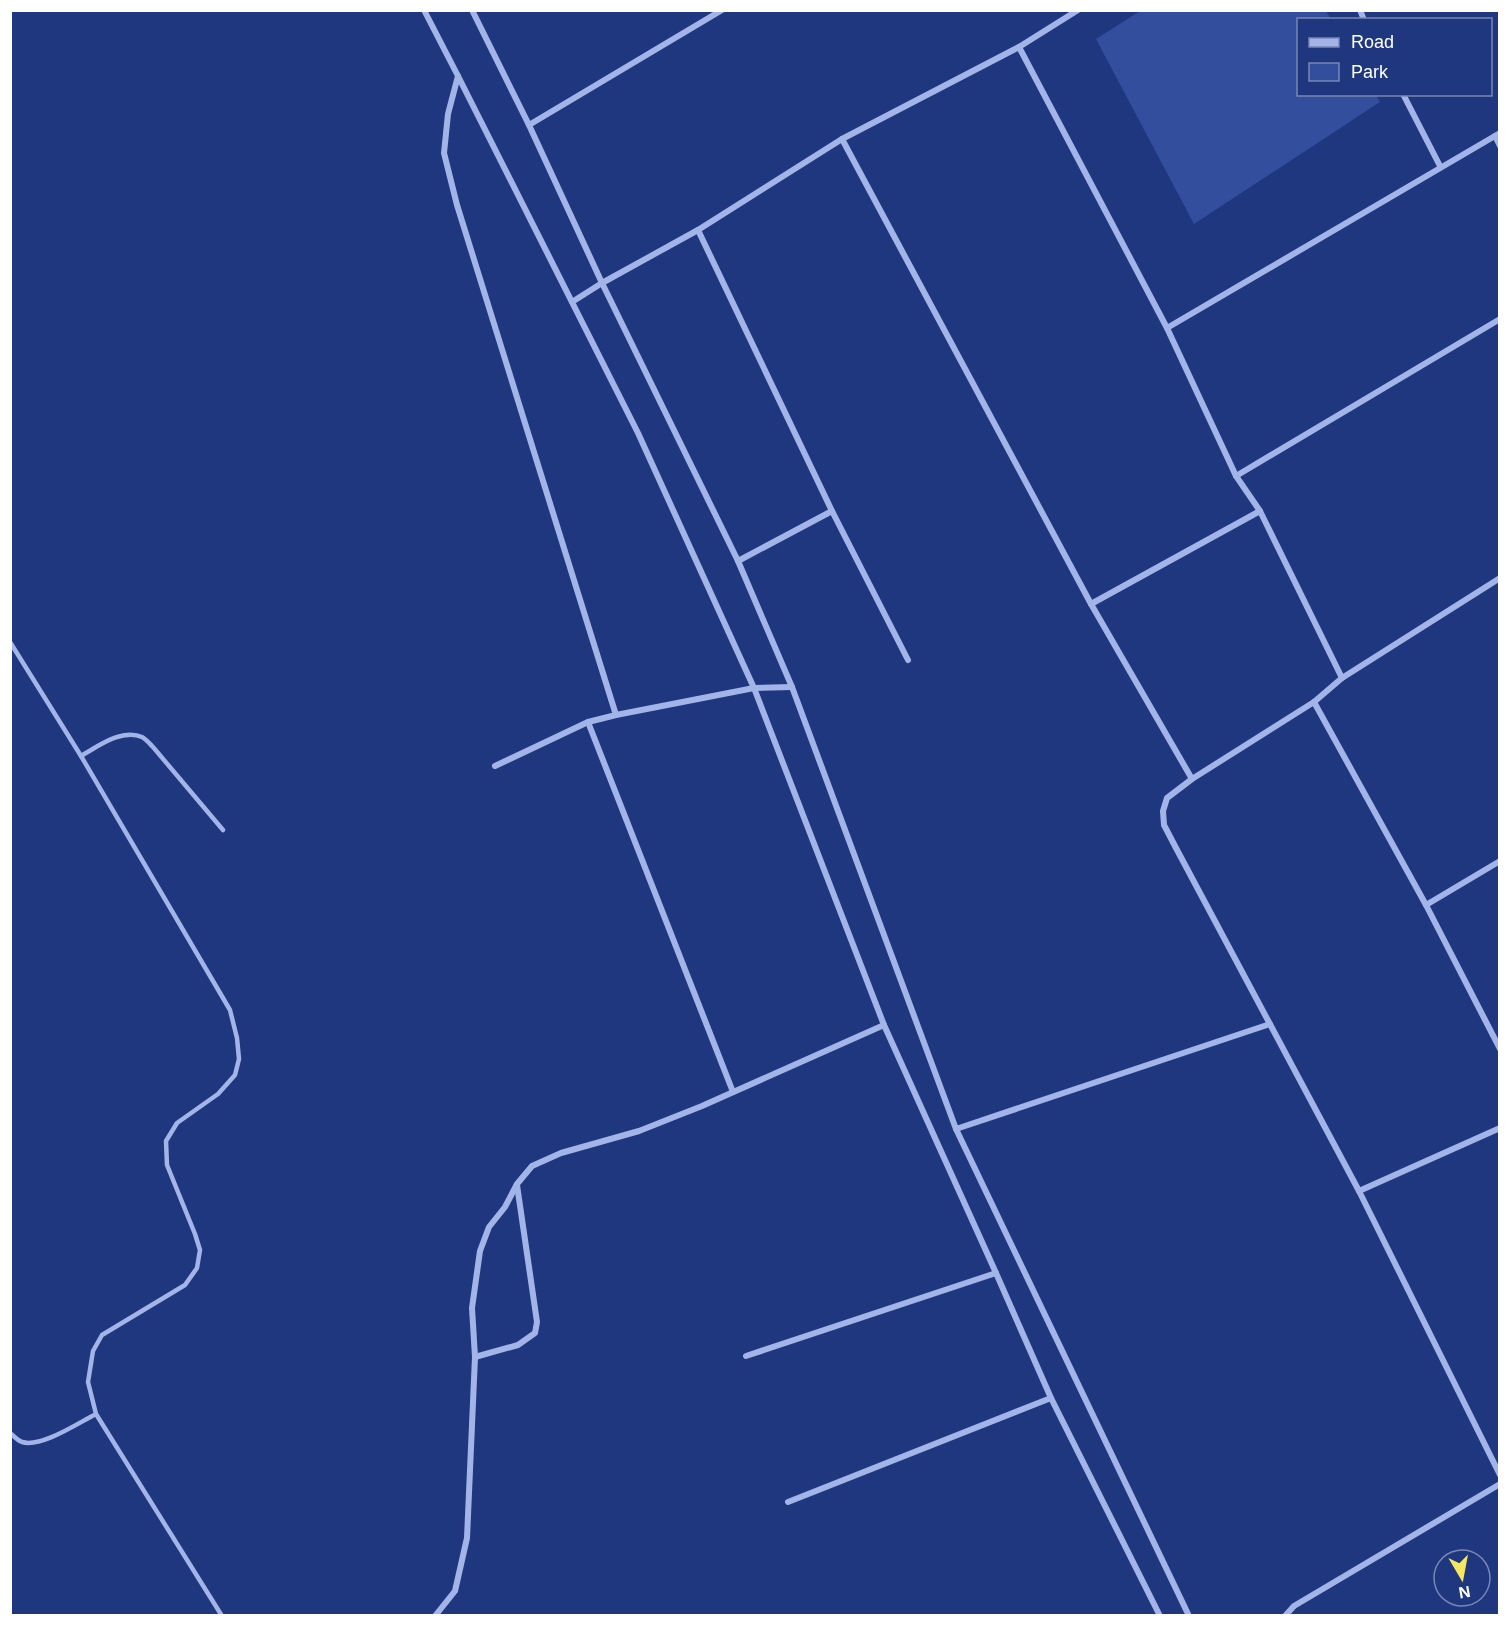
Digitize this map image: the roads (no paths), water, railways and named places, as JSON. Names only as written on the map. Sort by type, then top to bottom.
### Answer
[{"type":"street","points":[[424,10],[639,433],[754,688],[884,1025],[1051,1398],[1160,1616]]},
{"type":"street","points":[[472,10],[738,561],[792,687],[956,1129],[1189,1616]]},
{"type":"street","points":[[529,124],[722,10]]},
{"type":"street","points":[[572,302],[698,230],[842,140],[1019,47],[1078,10]]},
{"type":"street","points":[[1019,47],[1167,328],[1236,476],[1260,512],[1342,678]]},
{"type":"street","points":[[458,76],[448,114],[444,153],[456,205],[616,715]]},
{"type":"street","points":[[1404,96],[1440,166]]},
{"type":"street","points":[[1167,328],[1497,134],[1500,146]]},
{"type":"street","points":[[842,140],[1090,604],[1192,779]]},
{"type":"street","points":[[698,230],[832,511],[908,660]]},
{"type":"street","points":[[1236,476],[1500,319]]},
{"type":"street","points":[[738,561],[832,511]]},
{"type":"street","points":[[1090,604],[1260,512]]},
{"type":"street","points":[[1500,578],[1342,678],[1314,702],[1192,779],[1167,798],[1163,811],[1164,825],[1359,1191],[1500,1475]]},
{"type":"street","points":[[495,766],[588,722],[754,688],[792,687]]},
{"type":"street","points":[[1314,702],[1426,905],[1500,1049]]},
{"type":"street","points":[[588,722],[733,1092]]},
{"type":"street","points":[[1426,905],[1500,861]]},
{"type":"street","points":[[956,1129],[1270,1023]]},
{"type":"street","points":[[435,1616],[455,1591],[466,1538],[475,1357],[472,1308],[480,1251],[489,1227],[505,1207],[517,1184],[532,1166],[541,1162],[639,1131],[884,1025]]},
{"type":"street","points":[[1359,1191],[1500,1128]]},
{"type":"street","points":[[475,1357],[518,1345],[535,1333],[537,1322],[517,1184]]},
{"type":"street","points":[[746,1356],[996,1273]]},
{"type":"street","points":[[788,1502],[1051,1398]]},
{"type":"street","points":[[1286,1616],[1294,1606],[1500,1484]]},
{"type":"lane","points":[[10,642],[81,756],[230,1010],[237,1038],[239,1059],[235,1075],[218,1094],[177,1123],[166,1141],[167,1165],[200,1251],[197,1268],[185,1285],[102,1335],[93,1351],[88,1382],[96,1414],[222,1616]]},
{"type":"lane","points":[[81,756],[115,738],[134,735],[142,738],[153,747],[223,830]]},
{"type":"lane","points":[[10,1433],[20,1442],[33,1443],[46,1439],[96,1414]]}]
